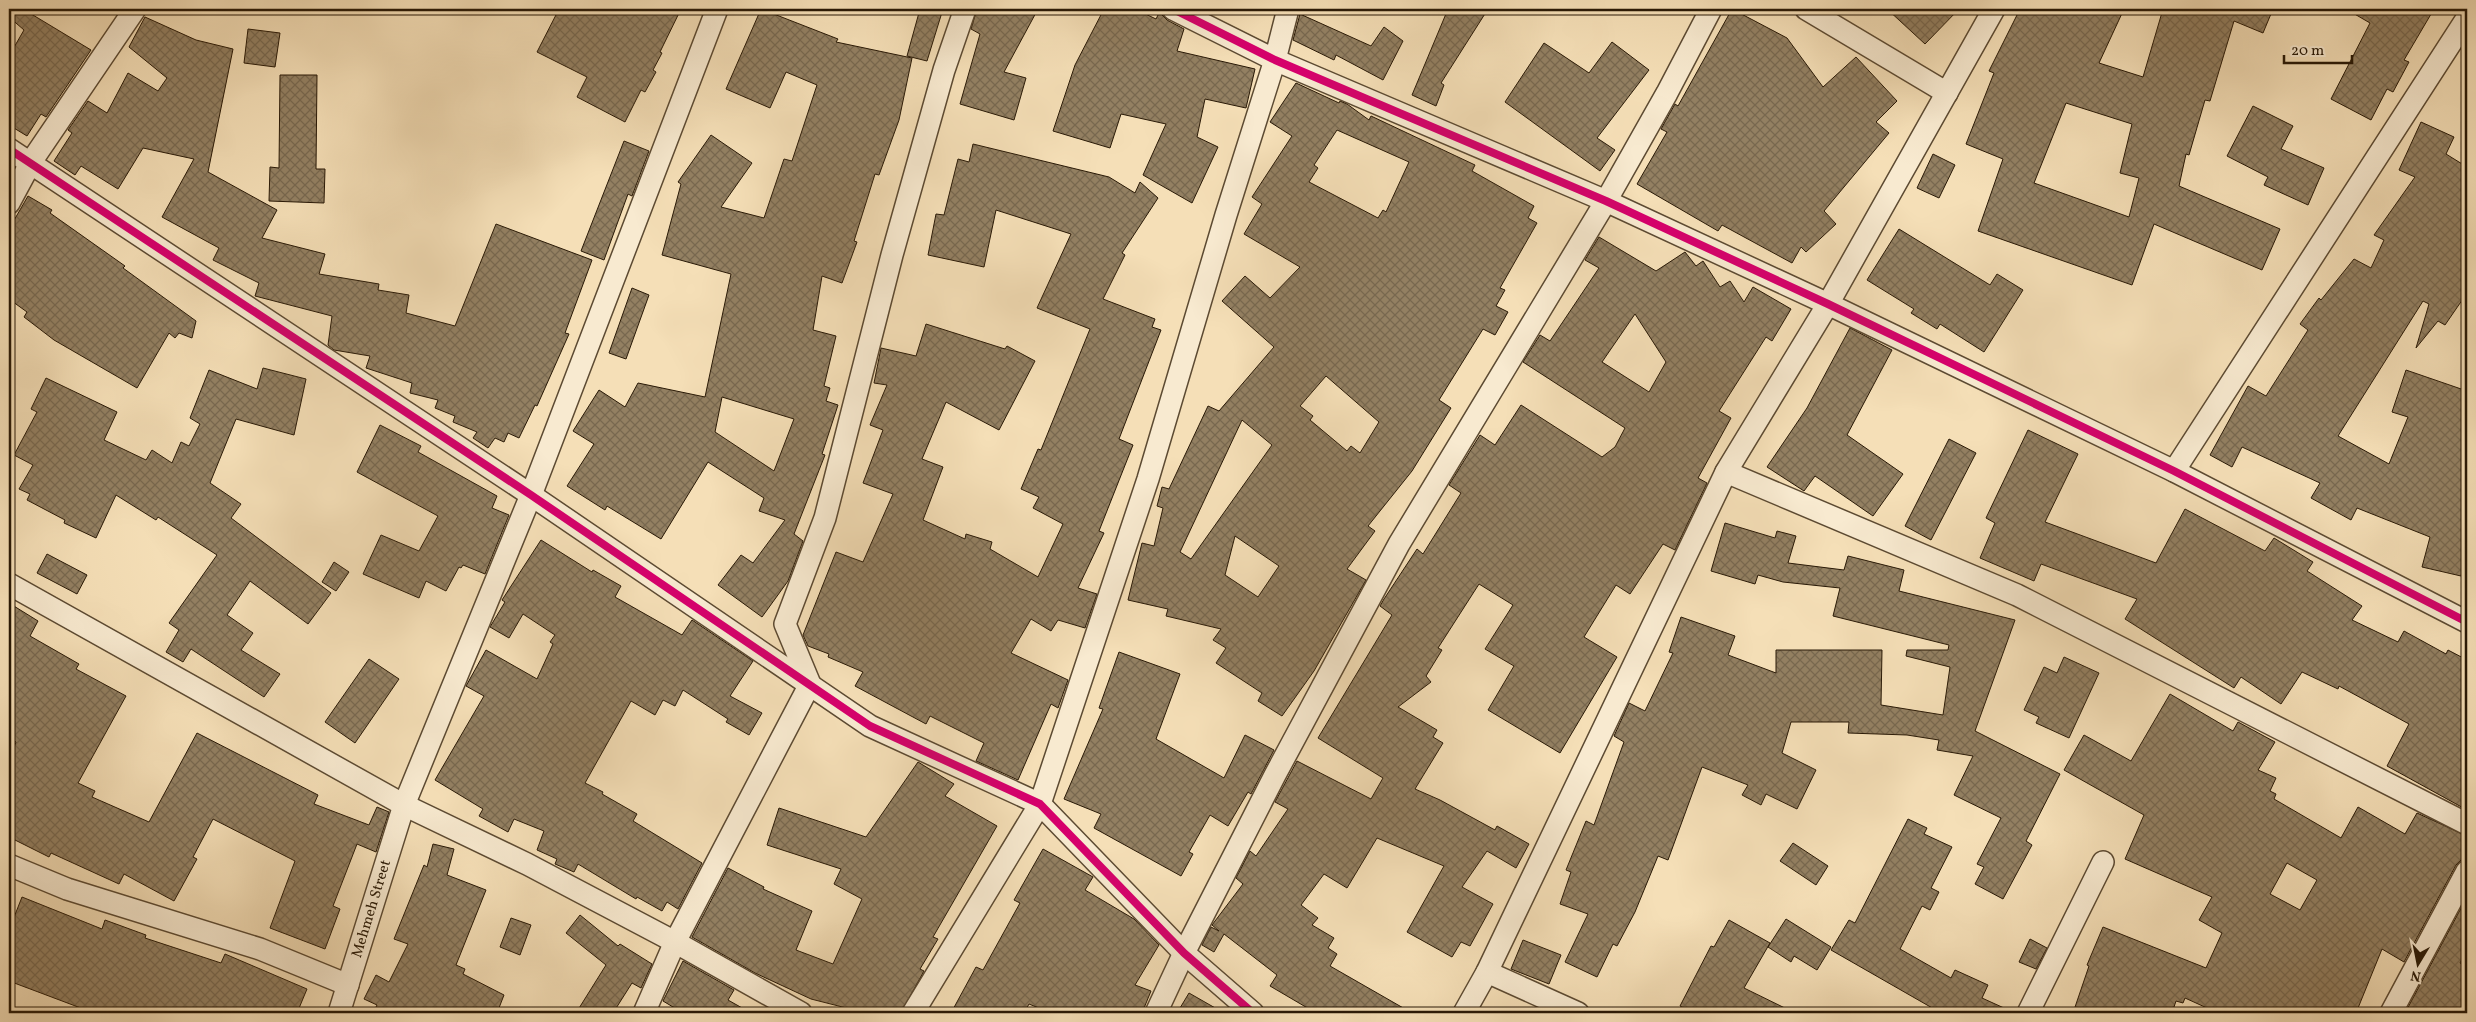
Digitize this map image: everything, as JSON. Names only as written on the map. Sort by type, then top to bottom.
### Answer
[{"type":"street","points":[[9,203],[31,162],[136,9]]},
{"type":"street","name":"Mehmeh Street","points":[[339,1013],[404,805],[531,495],[717,9]]},
{"type":"street","points":[[810,684],[785,624],[825,518],[892,255],[944,70],[965,9]]},
{"type":"street","points":[[1173,9],[1275,60],[1606,201],[1828,304],[2174,470],[2467,622]]},
{"type":"street","points":[[913,1013],[1040,804],[1148,479],[1226,215],[1275,60],[1288,9]]},
{"type":"street","points":[[1156,1013],[1184,953],[1275,775],[1399,544],[1606,201],[1668,93],[1711,9]]},
{"type":"street","points":[[1806,9],[1947,93]]},
{"type":"street","points":[[1464,1013],[1487,972],[1726,472],[1828,304],[1994,9]]},
{"type":"street","points":[[2174,470],[2467,18]]},
{"type":"street","points":[[9,149],[531,495],[870,726],[1040,804],[1184,953],[1253,1013]]},
{"type":"street","points":[[1726,472],[2017,595],[2467,824]]},
{"type":"street","points":[[9,584],[404,805],[527,864],[675,942],[801,1013]]},
{"type":"street","points":[[644,1013],[675,942],[810,684]]},
{"type":"street","points":[[2028,1013],[2103,862]]},
{"type":"street","points":[[9,865],[67,889],[260,949],[348,985]]},
{"type":"street","points":[[2392,1013],[2467,870]]},
{"type":"street","points":[[1487,972],[1578,1013]]},
{"type":"building","points":[[9,9],[23,9],[91,50],[46,117],[41,114],[27,136],[9,125],[9,56],[24,30],[9,17]]},
{"type":"building","points":[[559,9],[681,9],[660,52],[662,53],[653,70],[656,72],[645,92],[641,90],[625,122],[577,97],[587,77],[537,52]]},
{"type":"building","points":[[761,9],[838,39],[836,42],[912,58],[899,120],[879,175],[875,174],[854,241],[857,242],[842,283],[822,276],[813,330],[836,336],[824,386],[830,388],[826,401],[838,405],[822,454],[825,455],[794,534],[803,541],[788,581],[762,617],[718,585],[741,555],[753,563],[785,520],[759,511],[764,498],[708,462],[661,539],[607,506],[605,510],[567,486],[594,444],[573,431],[599,390],[625,407],[638,383],[705,397],[731,274],[662,255],[681,184],[678,182],[711,135],[752,163],[721,207],[764,218],[784,159],[792,161],[817,85],[786,72],[770,108],[726,89]],"holes":[[[722,397],[794,419],[774,471],[715,432]]]},
{"type":"building","points":[[920,9],[943,9],[927,61],[907,56]]},
{"type":"building","points":[[977,9],[1038,9],[1004,72],[1026,78],[1014,120],[960,104],[980,34],[971,29]]},
{"type":"building","points":[[1104,9],[1135,9],[1156,19],[1161,9],[1162,15],[1167,20],[1184,29],[1177,51],[1255,69],[1246,108],[1205,99],[1197,137],[1218,147],[1192,203],[1143,175],[1166,124],[1121,114],[1110,148],[1053,131],[1075,65]]},
{"type":"building","points":[[1448,9],[1488,9],[1441,83],[1444,85],[1436,106],[1412,95]]},
{"type":"building","points":[[1732,9],[1787,38],[1823,87],[1856,57],[1897,101],[1876,122],[1889,133],[1824,211],[1836,224],[1806,252],[1801,247],[1792,263],[1722,225],[1718,231],[1637,184],[1667,132],[1661,129],[1675,104],[1678,106]]},
{"type":"building","points":[[1887,9],[1959,9],[1925,44]]},
{"type":"building","points":[[2020,9],[2124,9],[2099,63],[2143,77],[2163,9],[2273,9],[2263,33],[2234,21],[2210,101],[2205,100],[2189,155],[2186,154],[2179,186],[2280,229],[2262,270],[2154,224],[2132,285],[1978,231],[2003,159],[1966,144],[1994,73],[1989,71]],"holes":[[[2066,103],[2132,124],[2120,173],[2139,178],[2129,217],[2034,183]]]},
{"type":"building","points":[[2346,9],[2434,9],[2404,60],[2409,62],[2393,92],[2387,89],[2371,120],[2331,99],[2370,23]]},
{"type":"building","points":[[1300,14],[1371,46],[1384,27],[1403,41],[1383,80],[1336,55],[1334,60],[1293,40]]},
{"type":"building","points":[[145,17],[196,40],[233,49],[208,172],[277,210],[262,238],[325,254],[319,274],[379,284],[378,290],[409,295],[406,313],[455,326],[496,224],[592,260],[565,333],[569,334],[537,406],[535,405],[519,438],[508,433],[504,442],[495,438],[488,448],[473,438],[477,432],[453,422],[455,416],[435,408],[438,400],[410,393],[412,383],[366,368],[370,356],[334,350],[328,345],[332,316],[255,296],[259,283],[213,260],[219,248],[162,217],[194,159],[143,148],[118,189],[81,166],[75,175],[54,161],[72,133],[68,130],[88,101],[107,113],[128,73],[158,91],[167,78],[129,47]]},
{"type":"building","points":[[248,29],[280,33],[275,67],[244,63]]},
{"type":"building","points":[[1612,42],[1649,70],[1597,138],[1615,150],[1600,171],[1505,102],[1544,43],[1589,73]]},
{"type":"building","points":[[280,75],[317,75],[316,169],[325,169],[324,203],[269,201],[270,167],[279,168]]},
{"type":"building","points":[[1296,83],[1339,103],[1340,101],[1347,104],[1369,120],[1371,116],[1475,165],[1472,171],[1534,206],[1528,218],[1537,223],[1500,288],[1505,290],[1496,306],[1508,312],[1495,335],[1483,329],[1439,400],[1451,408],[1412,471],[1368,526],[1375,531],[1347,569],[1366,580],[1314,671],[1282,716],[1258,701],[1262,693],[1216,663],[1226,648],[1213,640],[1221,629],[1166,616],[1168,609],[1128,600],[1142,543],[1154,546],[1163,508],[1157,506],[1162,487],[1169,489],[1208,406],[1219,411],[1274,347],[1222,301],[1245,276],[1270,298],[1300,267],[1244,234],[1262,204],[1252,197],[1292,136],[1270,122]],"holes":[[[1337,130],[1409,162],[1386,212],[1383,210],[1378,218],[1309,182],[1318,168],[1314,165]],[[1326,376],[1379,422],[1360,453],[1351,446],[1347,451],[1310,420],[1313,416],[1300,406]],[[1242,420],[1272,445],[1191,559],[1180,552]],[[1235,536],[1279,566],[1258,597],[1225,575]]]},
{"type":"building","points":[[2253,106],[2293,126],[2281,149],[2324,168],[2308,205],[2264,185],[2268,177],[2227,156]]},
{"type":"building","points":[[2421,122],[2454,137],[2446,154],[2467,167],[2467,293],[2445,325],[2438,321],[2416,348],[2429,304],[2423,301],[2338,436],[2389,464],[2408,417],[2392,412],[2406,370],[2467,391],[2467,548],[2461,576],[2422,567],[2430,537],[2357,508],[2351,520],[2311,498],[2320,483],[2242,447],[2232,467],[2210,455],[2248,386],[2266,396],[2308,330],[2300,324],[2319,298],[2321,300],[2354,259],[2371,268],[2384,240],[2374,235],[2415,177],[2399,170]]},
{"type":"building","points":[[624,141],[649,151],[632,196],[628,194],[604,260],[581,251]]},
{"type":"building","points":[[973,144],[1109,177],[1135,193],[1140,182],[1158,198],[1122,253],[1125,255],[1103,299],[1155,319],[1152,327],[1161,330],[1119,439],[1133,445],[1099,531],[1104,533],[1078,588],[1097,594],[1085,628],[1058,620],[1051,631],[1031,619],[1011,653],[1068,680],[1058,708],[1051,704],[1018,780],[976,761],[984,743],[930,716],[926,724],[855,686],[863,672],[828,657],[829,654],[808,646],[803,635],[836,552],[863,562],[893,494],[863,483],[883,430],[870,425],[887,385],[874,383],[881,348],[916,356],[926,324],[1005,349],[1007,346],[1035,361],[999,430],[946,402],[922,459],[943,467],[923,520],[965,539],[966,534],[992,542],[990,549],[1038,577],[1063,524],[1033,508],[1039,497],[1021,489],[1038,449],[1041,450],[1090,329],[1037,308],[1071,234],[996,210],[984,267],[928,255],[936,214],[944,215],[958,159],[969,162]]},
{"type":"building","points":[[1933,154],[1955,165],[1939,198],[1917,188]]},
{"type":"building","points":[[28,196],[52,210],[50,213],[125,266],[123,268],[196,321],[192,338],[179,333],[175,338],[169,333],[137,388],[54,340],[24,317],[27,312],[9,299],[9,229]]},
{"type":"building","points":[[1899,229],[1990,285],[1997,274],[2023,290],[1984,352],[1940,324],[1937,329],[1911,313],[1914,309],[1867,280]]},
{"type":"building","points":[[1599,237],[1656,271],[1685,252],[1696,266],[1703,261],[1720,287],[1730,281],[1744,302],[1753,287],[1791,309],[1772,341],[1766,337],[1719,411],[1731,418],[1698,478],[1707,483],[1675,550],[1663,544],[1630,594],[1616,585],[1584,637],[1617,657],[1560,753],[1488,710],[1514,666],[1485,649],[1513,605],[1479,584],[1438,648],[1442,650],[1426,676],[1431,682],[1398,707],[1437,730],[1433,737],[1443,743],[1415,789],[1440,800],[1495,830],[1497,826],[1529,844],[1516,868],[1487,851],[1462,887],[1493,904],[1470,946],[1461,942],[1452,957],[1407,932],[1444,866],[1377,838],[1347,888],[1324,874],[1301,905],[1318,918],[1312,925],[1334,938],[1328,948],[1337,954],[1330,966],[1412,1013],[1316,1013],[1270,986],[1277,975],[1224,934],[1214,952],[1202,945],[1211,927],[1219,931],[1212,925],[1243,884],[1236,878],[1250,851],[1256,856],[1288,809],[1275,802],[1297,761],[1371,799],[1383,778],[1318,738],[1392,615],[1380,606],[1384,599],[1417,549],[1423,554],[1461,493],[1449,485],[1480,435],[1495,445],[1521,405],[1602,457],[1615,447],[1625,428],[1523,362],[1540,335],[1550,341],[1599,268],[1585,260]],"holes":[[[1635,314],[1666,362],[1649,392],[1602,362]]]},
{"type":"building","points":[[632,288],[649,295],[626,359],[609,353]]},
{"type":"building","points":[[1850,328],[1892,350],[1847,435],[1903,474],[1873,516],[1815,476],[1804,491],[1767,467],[1807,408]]},
{"type":"building","points":[[263,368],[306,379],[294,435],[236,419],[210,483],[241,504],[231,518],[331,593],[308,624],[250,581],[227,615],[253,633],[241,650],[280,674],[264,697],[191,649],[183,662],[166,652],[179,630],[169,623],[217,555],[158,517],[156,520],[116,495],[96,538],[64,523],[65,520],[27,500],[30,494],[19,489],[33,465],[14,455],[37,412],[31,409],[46,378],[117,412],[104,440],[146,460],[152,450],[172,463],[181,442],[189,446],[200,424],[190,418],[209,370],[257,389]]},
{"type":"building","points":[[380,425],[421,446],[418,452],[497,496],[492,508],[509,515],[485,574],[463,565],[461,568],[459,567],[446,591],[426,581],[419,598],[363,574],[381,535],[419,551],[438,516],[357,472]]},
{"type":"building","points":[[2028,430],[2078,454],[2045,522],[2156,563],[2185,509],[2265,551],[2274,538],[2313,562],[2307,571],[2362,606],[2352,620],[2398,642],[2404,631],[2446,654],[2448,650],[2467,660],[2467,810],[2387,766],[2409,724],[2339,686],[2338,689],[2302,672],[2281,704],[2241,677],[2234,688],[2125,619],[2137,599],[2041,564],[2034,581],[1980,558],[1995,523],[1986,518]]},
{"type":"building","points":[[1949,439],[1976,453],[1931,540],[1905,526]]},
{"type":"building","points":[[1725,523],[1775,538],[1777,531],[1796,536],[1788,563],[1844,570],[1848,556],[1904,570],[1899,591],[2015,620],[1975,731],[2060,774],[2026,841],[2032,845],[2003,899],[1975,884],[1984,867],[1977,864],[2001,818],[1954,795],[1973,756],[1937,750],[1939,740],[1907,735],[1848,733],[1849,722],[1791,722],[1782,753],[1816,770],[1797,809],[1766,794],[1761,805],[1742,795],[1748,785],[1702,767],[1668,860],[1658,856],[1635,912],[1617,946],[1613,944],[1597,977],[1565,962],[1588,914],[1560,904],[1571,872],[1566,870],[1586,821],[1594,825],[1624,742],[1614,736],[1629,703],[1645,711],[1673,653],[1669,652],[1681,617],[1735,636],[1728,655],[1776,673],[1776,650],[1882,650],[1881,705],[1943,715],[1950,667],[1906,656],[1907,650],[1948,650],[1949,645],[1833,616],[1840,588],[1783,582],[1758,575],[1755,584],[1711,571]]},
{"type":"building","points":[[541,540],[592,572],[593,570],[621,586],[615,597],[682,635],[692,620],[753,661],[730,696],[762,713],[749,735],[726,722],[728,719],[683,690],[675,706],[663,700],[655,715],[631,701],[585,783],[637,814],[633,821],[702,863],[678,909],[667,902],[662,911],[637,897],[636,899],[578,864],[574,872],[555,864],[557,859],[537,850],[544,831],[514,819],[508,832],[479,816],[483,809],[435,780],[484,696],[466,686],[486,650],[537,679],[553,644],[550,642],[555,635],[523,614],[509,638],[490,627],[505,602],[502,600]]},
{"type":"building","points":[[47,554],[87,575],[77,594],[37,573]]},
{"type":"building","points":[[334,562],[349,572],[336,591],[322,582]]},
{"type":"building","points":[[9,603],[38,621],[30,636],[79,664],[76,669],[126,696],[78,783],[95,791],[92,797],[149,822],[197,733],[318,795],[314,804],[369,825],[377,807],[389,812],[376,852],[357,844],[333,906],[340,909],[325,949],[270,928],[295,861],[213,819],[193,857],[197,859],[174,901],[124,874],[119,884],[51,853],[49,857],[9,837],[9,760],[16,742],[9,738]]},
{"type":"building","points":[[1119,652],[1180,674],[1156,739],[1224,778],[1245,735],[1274,750],[1251,794],[1248,792],[1228,826],[1210,815],[1189,852],[1193,854],[1181,876],[1094,828],[1101,814],[1064,799],[1103,709],[1099,708]]},
{"type":"building","points":[[2064,657],[2099,673],[2069,738],[2036,723],[2039,717],[2024,710],[2044,667],[2057,673]]},
{"type":"building","points":[[369,659],[399,679],[355,743],[325,722]]},
{"type":"building","points":[[2170,694],[2233,731],[2238,722],[2275,742],[2258,770],[2276,778],[2270,791],[2276,794],[2274,799],[2341,838],[2358,807],[2405,834],[2417,813],[2467,836],[2467,859],[2461,860],[2456,865],[2404,962],[2382,949],[2356,1013],[2218,1013],[2185,998],[2183,1003],[2176,1001],[2172,1013],[2073,1013],[2089,966],[2087,965],[2103,927],[2206,968],[2222,933],[2199,920],[2212,897],[2125,859],[2144,815],[2064,770],[2084,735],[2131,761]],"holes":[[[2287,863],[2317,880],[2300,910],[2270,894]]]},
{"type":"building","points":[[918,762],[954,784],[945,796],[997,826],[933,937],[938,939],[920,969],[924,971],[901,1013],[866,1013],[811,999],[755,973],[692,937],[728,868],[764,887],[763,889],[812,911],[796,950],[833,964],[862,899],[834,884],[841,869],[767,845],[779,808],[866,837]]},
{"type":"building","points":[[1908,819],[1927,828],[1924,834],[1952,847],[1931,888],[1939,892],[1930,910],[1922,906],[1900,949],[1951,978],[1955,970],[1988,985],[1982,998],[2015,1013],[1941,1013],[1831,950],[1849,920],[1855,923]]},
{"type":"building","points":[[1793,843],[1828,866],[1816,885],[1780,861]]},
{"type":"building","points":[[433,844],[454,849],[447,875],[486,890],[456,965],[465,969],[463,974],[504,995],[497,1013],[373,1013],[377,1005],[364,999],[376,975],[389,982],[408,944],[394,939],[424,865],[427,867]]},
{"type":"building","points":[[1043,849],[1093,877],[1085,890],[1134,919],[1159,945],[1135,985],[1151,991],[1142,1013],[1134,1013],[1121,1008],[1119,1013],[1051,1013],[1029,1004],[1024,1013],[951,1013],[976,967],[983,970],[1020,903],[1014,900]]},
{"type":"building","points":[[22,897],[102,929],[105,920],[146,935],[145,938],[221,963],[225,954],[307,989],[297,1013],[94,1013],[9,981],[9,930]]},
{"type":"building","points":[[2467,897],[2467,950],[2460,963],[2467,967],[2467,1013],[2405,1013]]},
{"type":"building","points":[[580,915],[618,946],[620,944],[652,964],[641,988],[632,983],[613,1013],[576,1013],[606,965],[566,933]]},
{"type":"building","points":[[511,918],[531,925],[520,955],[500,947]]},
{"type":"building","points":[[1786,919],[1831,947],[1817,970],[1794,956],[1791,962],[1768,947]]},
{"type":"building","points":[[1729,920],[1770,943],[1744,988],[1795,1013],[1694,1013],[1680,1006],[1711,946],[1714,947]]},
{"type":"building","points":[[2030,939],[2047,948],[2036,969],[2019,962]]},
{"type":"building","points":[[1523,940],[1561,955],[1549,984],[1511,969]]},
{"type":"building","points":[[683,961],[734,990],[728,1000],[751,1013],[683,1013],[663,1001]]},
{"type":"building","points":[[1189,993],[1224,1013],[1177,1013]]},
{"type":"cycle path","points":[[1173,9],[1275,60],[1606,201],[1828,304],[2174,471],[2467,622]]},
{"type":"cycle path","points":[[9,149],[531,495],[870,726],[1040,804],[1184,953],[1253,1013]]}]
